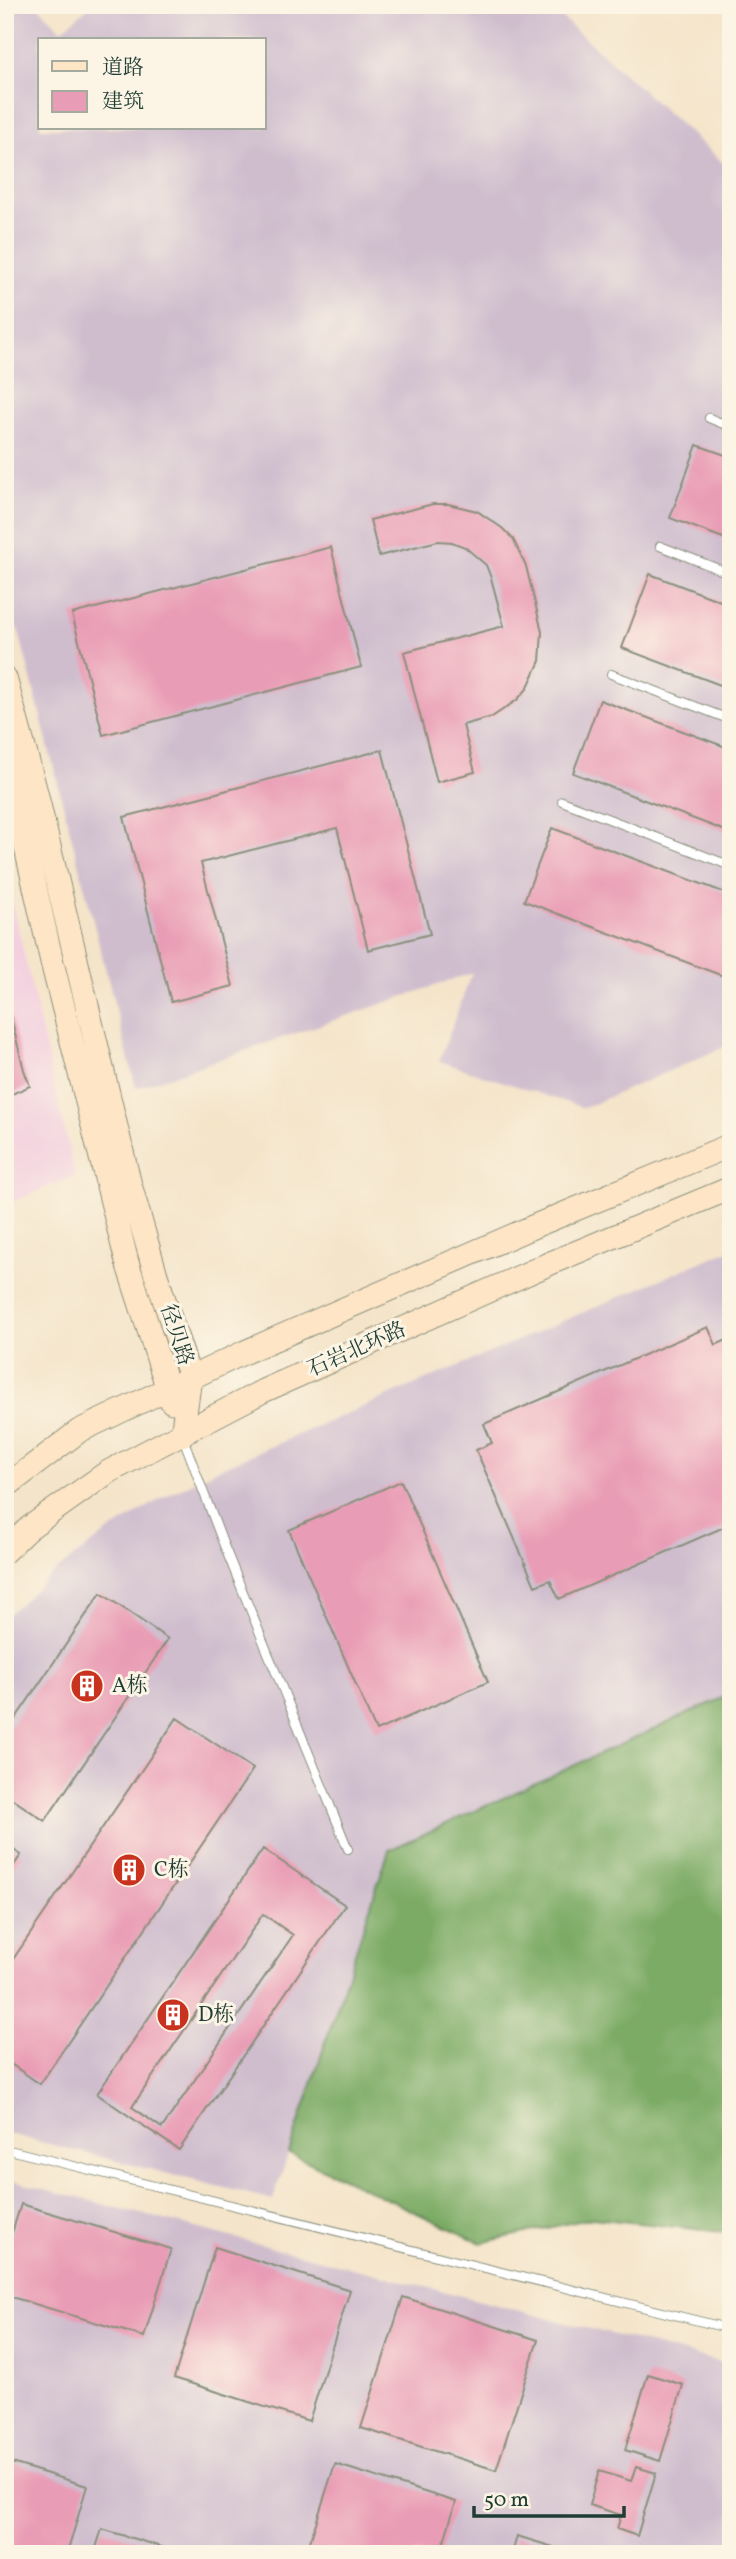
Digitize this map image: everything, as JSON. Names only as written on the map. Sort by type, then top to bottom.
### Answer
[{"type":"main road","name":"径贝路","points":[[5,678],[36,792],[130,1181],[156,1275],[190,1378],[182,1435]]},
{"type":"main road","name":"径贝路","points":[[5,756],[52,962],[127,1262],[182,1435]]},
{"type":"main road","name":"石岩北环路","points":[[5,1487],[79,1431],[190,1378],[393,1286],[731,1145]]},
{"type":"main road","name":"石岩北环路","points":[[5,1551],[29,1528],[108,1472],[263,1391],[553,1262],[731,1188]]},
{"type":"lane","points":[[709,418],[731,427]]},
{"type":"lane","points":[[660,546],[731,574]]},
{"type":"lane","points":[[611,674],[731,720]]},
{"type":"lane","points":[[562,800],[731,866]]},
{"type":"lane","points":[[182,1435],[228,1556],[348,1849]]},
{"type":"lane","points":[[5,2149],[731,2329]]},
{"type":"shaded area","points":[[13,5],[37,5],[62,30],[91,5],[548,5],[731,170],[731,1044],[584,1108],[439,1061],[472,973],[136,1088],[19,632],[5,604],[5,12]]},
{"type":"shaded area","points":[[5,871],[75,1176],[5,1205]]},
{"type":"shaded area","points":[[731,1249],[731,1694],[389,1850],[273,2200],[5,2133],[5,1617],[57,1570],[108,1532],[162,1498],[218,1469]]},
{"type":"shaded area","points":[[5,2179],[731,2365],[731,2554],[5,2554]]},
{"type":"green space","points":[[731,1694],[731,2233],[592,2218],[481,2243],[289,2153],[389,1850]]},
{"type":"building","points":[[697,445],[731,457],[731,541],[670,518]]},
{"type":"building","points":[[433,504],[448,504],[477,511],[513,539],[526,566],[542,632],[540,661],[527,689],[517,700],[492,717],[463,725],[475,772],[437,782],[404,652],[504,626],[486,565],[465,547],[438,541],[379,556],[370,520]]},
{"type":"building","points":[[331,547],[361,667],[103,735],[72,614]]},
{"type":"building","points":[[650,574],[731,605],[731,689],[622,648]]},
{"type":"building","points":[[600,700],[731,749],[731,833],[573,773]]},
{"type":"building","points":[[382,750],[430,934],[368,950],[337,828],[201,863],[233,986],[171,1002],[124,817]]},
{"type":"building","points":[[552,828],[731,895],[731,979],[524,901]]},
{"type":"building","points":[[5,994],[30,1086],[5,1097]]},
{"type":"building","points":[[708,1327],[716,1345],[731,1338],[731,1524],[559,1599],[550,1580],[535,1586],[476,1450],[492,1443],[484,1424]]},
{"type":"building","points":[[401,1481],[488,1682],[376,1731],[289,1530]]},
{"type":"building","name":"A栋","points":[[101,1593],[168,1639],[45,1821],[5,1794],[5,1734]]},
{"type":"building","name":"C栋","points":[[177,1718],[253,1769],[40,2084],[5,2060],[5,1971]]},
{"type":"building","points":[[5,1844],[21,1855],[5,1878]]},
{"type":"building","name":"D栋","points":[[263,1849],[345,1905],[179,2150],[97,2094]],"holes":[[[263,1914],[293,1935],[162,2128],[132,2107]]]},
{"type":"building","points":[[21,2204],[171,2249],[144,2337],[5,2295],[5,2255]]},
{"type":"building","points":[[215,2247],[350,2290],[309,2421],[174,2378]]},
{"type":"building","points":[[403,2297],[538,2340],[496,2470],[361,2428]]},
{"type":"building","points":[[648,2374],[683,2385],[660,2461],[625,2450]]},
{"type":"building","points":[[12,2463],[87,2486],[67,2554],[5,2554],[5,2484]]},
{"type":"building","points":[[335,2464],[456,2502],[440,2554],[306,2554]]},
{"type":"building","points":[[636,2467],[656,2473],[637,2536],[617,2529],[621,2515],[589,2505],[599,2471],[631,2481]]},
{"type":"building","points":[[102,2529],[181,2553],[181,2554],[94,2554]]},
{"type":"building","points":[[517,2536],[553,2547],[551,2554],[512,2554]]},
{"type":"place","name":"A栋","points":[[87,1686]]},
{"type":"place","name":"C栋","points":[[129,1870]]},
{"type":"place","name":"D栋","points":[[173,2015]]}]
